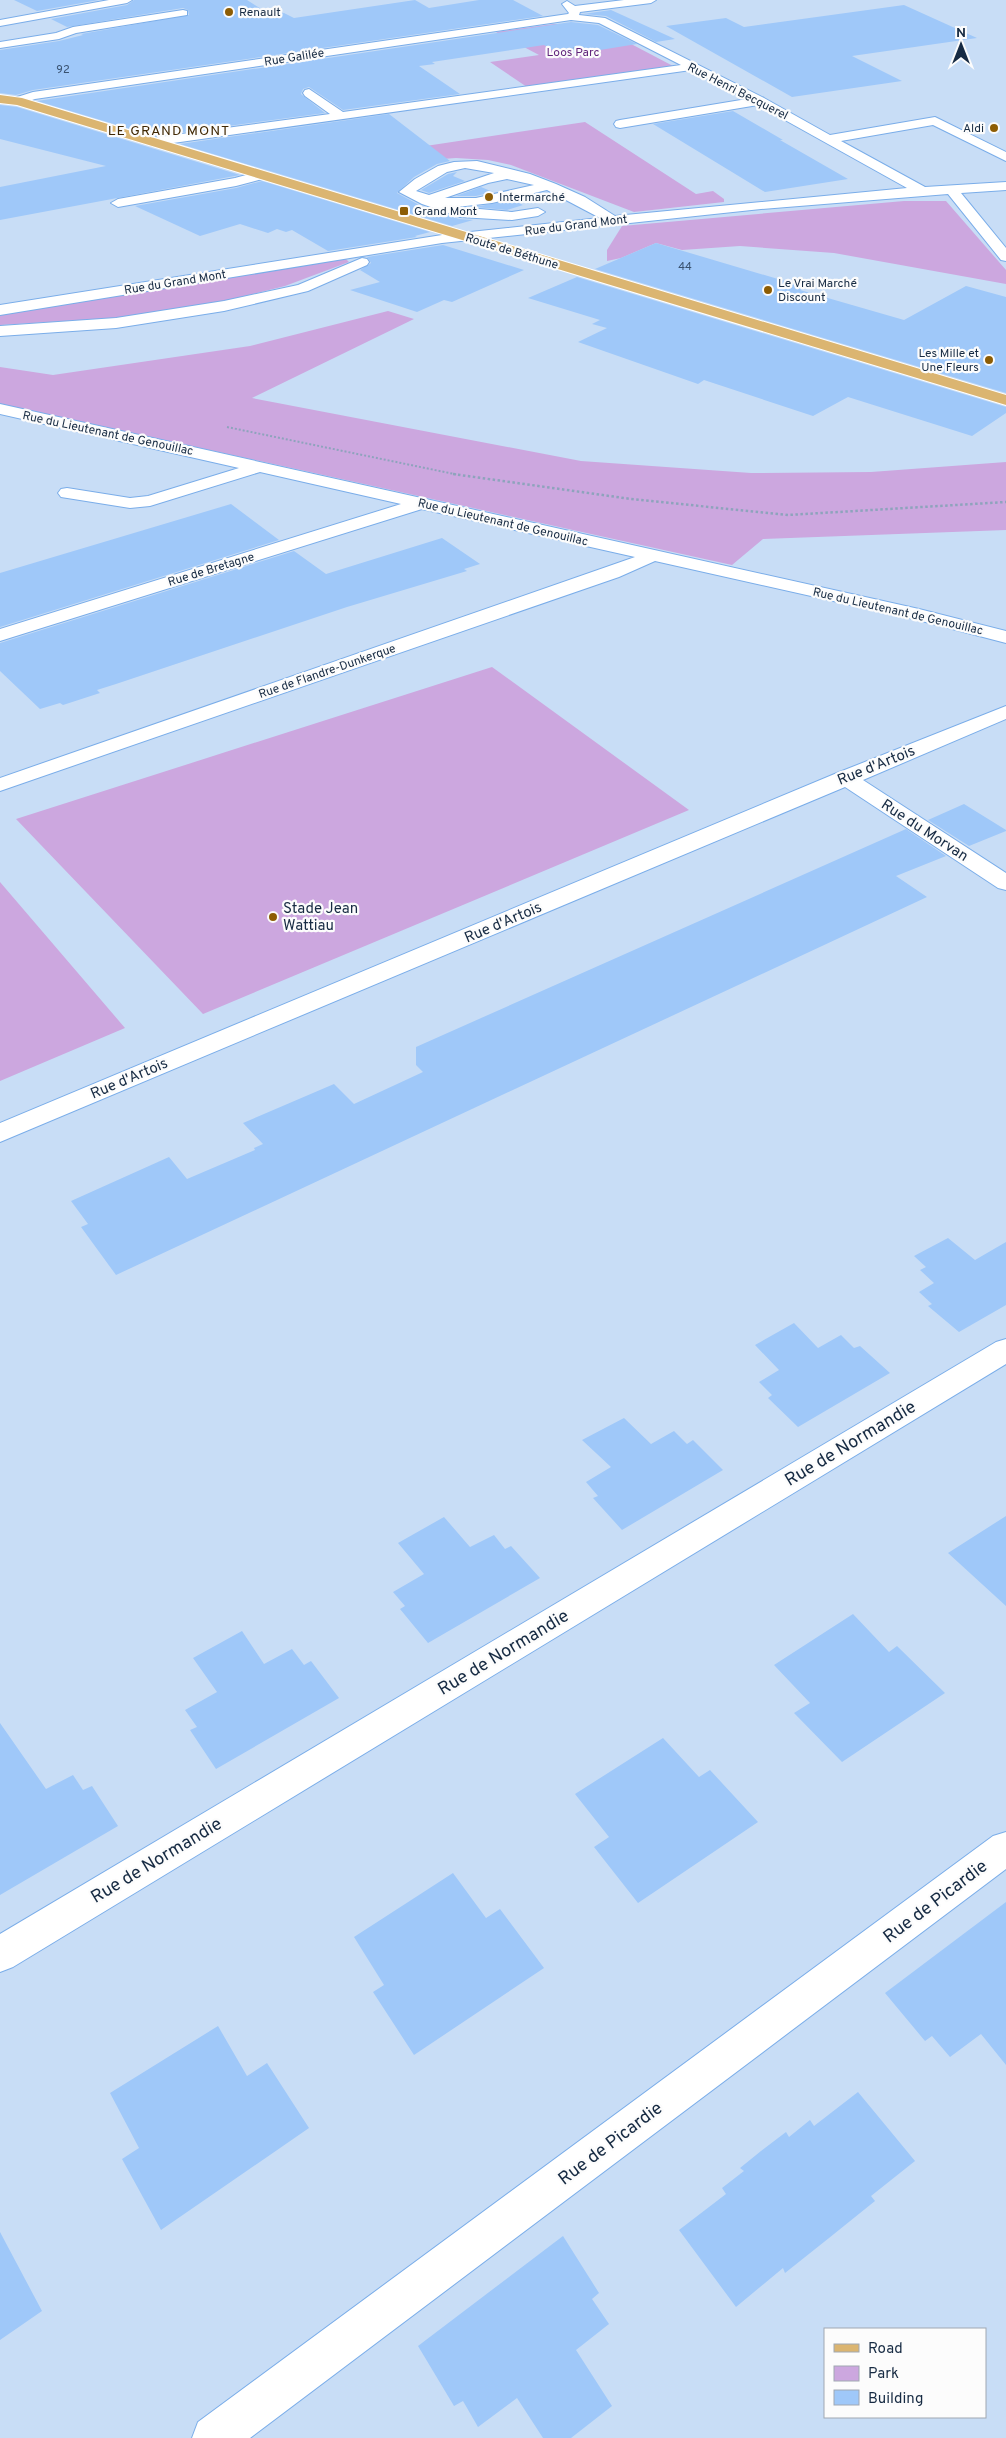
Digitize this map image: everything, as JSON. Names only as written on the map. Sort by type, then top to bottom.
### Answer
[{"type":"main road","name":"Route de Béthune","points":[[0,91],[11,95],[18,101]]},
{"type":"main road","name":"Route de Béthune","points":[[0,99],[18,101],[1006,400]]},
{"type":"street","points":[[0,23],[127,0]]},
{"type":"street","name":"Rue Henri Becquerel","points":[[560,0],[572,13],[601,20],[760,101],[922,191]]},
{"type":"street","points":[[572,13],[651,0]]},
{"type":"street","points":[[0,45],[59,36],[73,30],[183,13]]},
{"type":"street","name":"Rue Galilée","points":[[18,101],[42,94],[572,13]]},
{"type":"street","points":[[152,142],[690,67]]},
{"type":"street","points":[[309,93],[341,116]]},
{"type":"street","points":[[620,124],[760,101]]},
{"type":"street","points":[[828,138],[934,121],[1006,157]]},
{"type":"street","points":[[591,204],[512,216],[460,213],[406,192],[431,173],[444,167],[472,164],[514,174],[591,204],[612,220]]},
{"type":"street","points":[[427,201],[457,187],[514,174]]},
{"type":"street","points":[[118,203],[236,182],[261,175]]},
{"type":"street","points":[[427,201],[476,204],[545,186]]},
{"type":"street","name":"Rue du Grand Mont","points":[[0,310],[389,250],[442,240],[612,220],[922,191],[1006,186]]},
{"type":"street","points":[[952,189],[959,201],[1006,257]]},
{"type":"street","points":[[0,330],[116,323],[224,306],[303,288],[389,250]]},
{"type":"street","name":"Rue du Lieutenant de Genouillac","points":[[0,410],[919,615],[1006,637]]},
{"type":"street","points":[[67,493],[130,503],[150,501],[260,467]]},
{"type":"street","name":"Rue de Bretagne","points":[[0,635],[422,504]]},
{"type":"street","name":"Rue de Flandre-Dunkerque","points":[[0,784],[612,573],[652,555]]},
{"type":"street","name":"Rue d'Artois","points":[[0,1133],[1006,712]]},
{"type":"street","name":"Rue du Morvan","points":[[845,778],[1006,883]]},
{"type":"street","name":"Rue de Normandie","points":[[0,1954],[1006,1350]]},
{"type":"street","name":"Rue de Picardie","points":[[214,2438],[1006,1848]]},
{"type":"path","points":[[554,47],[570,54]]},
{"type":"path","points":[[226,427],[484,479],[631,499],[788,515],[1006,502]]},
{"type":"green space","name":"Loos Parc","points":[[554,24],[595,25],[673,66],[527,87],[490,62],[539,55],[496,32]]},
{"type":"green space","points":[[585,122],[696,194],[713,191],[724,199],[724,202],[634,212],[511,165],[488,160],[456,158],[428,160],[399,150]]},
{"type":"green space","points":[[904,201],[946,201],[1006,270],[1006,284],[834,253],[740,246],[682,250],[656,243],[621,258],[607,261],[607,250],[622,226]]},
{"type":"green space","points":[[344,257],[349,262],[285,286],[220,302],[115,318],[0,325],[0,312]]},
{"type":"green space","points":[[388,311],[414,319],[252,398],[581,461],[751,473],[871,472],[1006,462],[1006,530],[763,539],[732,565],[0,404],[0,367],[53,375],[250,346]]},
{"type":"green space","name":"Stade Jean Wattiau","points":[[492,667],[689,810],[203,1014],[16,819]]},
{"type":"green space","points":[[0,882],[125,1028],[0,1081]]},
{"type":"building","points":[[14,0],[99,0],[37,11]]},
{"type":"building","points":[[134,0],[247,0],[271,15],[284,13],[294,18],[415,0],[429,8],[479,0],[513,0],[543,16],[33,90],[16,95],[0,93],[0,50],[59,41],[83,35],[81,34],[189,15],[188,10],[183,8],[67,27],[51,19],[127,5]]},
{"type":"building","points":[[904,5],[977,38],[852,56],[902,81],[792,97],[666,26],[726,18],[744,27]]},
{"type":"building","points":[[611,10],[675,39],[656,42],[606,16],[583,14]]},
{"type":"building","points":[[571,22],[598,25],[637,44],[563,56],[544,45],[432,62],[435,64],[419,66],[460,94],[343,110],[309,87],[303,89],[301,94],[325,113],[154,136],[37,101]]},
{"type":"building","points":[[0,105],[17,107],[240,175],[0,220],[0,187],[106,166],[0,139]]},
{"type":"building","points":[[733,111],[848,179],[765,192],[653,124]]},
{"type":"building","points":[[389,114],[450,161],[437,164],[414,177],[397,193],[421,206],[459,219],[473,220],[452,226],[180,144]]},
{"type":"building","points":[[457,172],[453,176],[465,181],[429,193],[421,190],[448,174]]},
{"type":"building","points":[[262,181],[430,232],[415,236],[417,237],[328,251],[292,230],[286,232],[277,229],[268,233],[240,224],[200,236],[135,206],[236,188]]},
{"type":"building","points":[[481,187],[493,192],[476,196],[456,196]]},
{"type":"building","points":[[512,200],[523,205],[507,210],[475,207]]},
{"type":"building","points":[[656,243],[805,287],[800,290],[904,320],[966,286],[1006,297],[1006,393],[595,269]]},
{"type":"building","points":[[443,245],[524,270],[452,302],[444,300],[417,312],[350,290],[380,282],[360,270],[371,263],[367,257]]},
{"type":"building","points":[[577,277],[1006,407],[1006,413],[972,436],[848,397],[813,416],[704,380],[698,384],[578,342],[607,328],[592,324],[600,320],[528,298]]},
{"type":"building","points":[[231,504],[279,540],[0,627],[0,573]]},
{"type":"building","points":[[442,538],[480,564],[464,569],[467,571],[347,607],[97,690],[100,693],[63,705],[60,703],[40,709],[0,671],[0,643],[294,551],[326,574]]},
{"type":"building","points":[[964,804],[1006,831],[969,846],[928,820]]},
{"type":"building","points":[[906,829],[946,856],[896,876],[927,897],[116,1275],[81,1227],[88,1224],[71,1201],[169,1157],[187,1179],[255,1150],[254,1148],[263,1144],[243,1123],[334,1084],[354,1104],[423,1072],[416,1065],[416,1047]]},
{"type":"building","points":[[948,1238],[975,1260],[1006,1242],[1006,1305],[959,1332],[928,1306],[932,1304],[919,1292],[934,1283],[920,1270],[926,1267],[914,1256]]},
{"type":"building","points":[[794,1323],[818,1348],[841,1335],[854,1348],[860,1346],[890,1373],[798,1427],[768,1398],[772,1395],[759,1382],[779,1370],[755,1345]]},
{"type":"building","points":[[624,1418],[651,1444],[674,1431],[687,1444],[693,1440],[723,1470],[622,1530],[593,1498],[598,1496],[586,1482],[611,1467],[582,1440]]},
{"type":"building","points":[[1006,1516],[1006,1606],[948,1553]]},
{"type":"building","points":[[444,1517],[470,1547],[494,1535],[505,1549],[511,1546],[540,1578],[428,1643],[400,1609],[405,1606],[393,1592],[424,1574],[398,1543]]},
{"type":"building","points":[[853,1614],[889,1652],[897,1646],[945,1693],[842,1762],[794,1713],[810,1703],[774,1665]]},
{"type":"building","points":[[242,1631],[264,1664],[292,1649],[304,1665],[311,1661],[339,1698],[216,1769],[190,1730],[197,1727],[185,1710],[217,1692],[193,1658]]},
{"type":"building","points":[[0,1723],[46,1789],[73,1775],[83,1790],[92,1786],[118,1826],[0,1895]]},
{"type":"building","points":[[663,1738],[699,1777],[710,1770],[758,1822],[638,1903],[594,1847],[609,1837],[575,1794]]},
{"type":"building","points":[[453,1873],[486,1918],[500,1909],[544,1968],[414,2055],[373,1992],[384,1985],[354,1937]]},
{"type":"building","points":[[1006,1902],[1006,2065],[981,2034],[950,2057],[932,2036],[925,2041],[885,1993]]},
{"type":"building","points":[[218,2026],[247,2076],[267,2063],[309,2128],[161,2230],[122,2159],[139,2148],[110,2093]]},
{"type":"building","points":[[858,2092],[915,2161],[871,2196],[875,2201],[785,2273],[783,2268],[736,2307],[679,2230],[726,2194],[722,2188],[744,2171],[740,2168],[761,2151],[786,2132],[789,2137],[810,2120],[814,2126]]},
{"type":"building","points":[[0,2232],[42,2311],[0,2340]]},
{"type":"building","points":[[563,2236],[599,2293],[592,2299],[609,2324],[576,2350],[612,2406],[571,2438],[543,2438],[517,2398],[478,2427],[463,2401],[454,2406],[418,2346]]},
{"type":"place","name":"Renault","points":[[229,12]]},
{"type":"place","name":"Aldi","points":[[994,128]]},
{"type":"place","name":"Intermarché","points":[[489,197]]},
{"type":"place","name":"Grand Mont","points":[[404,211]]},
{"type":"place","name":"Le Vrai Marché Discount","points":[[768,290]]},
{"type":"place","name":"Les Mille et Une Fleurs","points":[[989,360]]},
{"type":"place","name":"Stade Jean Wattiau","points":[[273,917]]},
{"type":"district","name":"LE GRAND MONT","points":[[169,130]]}]
